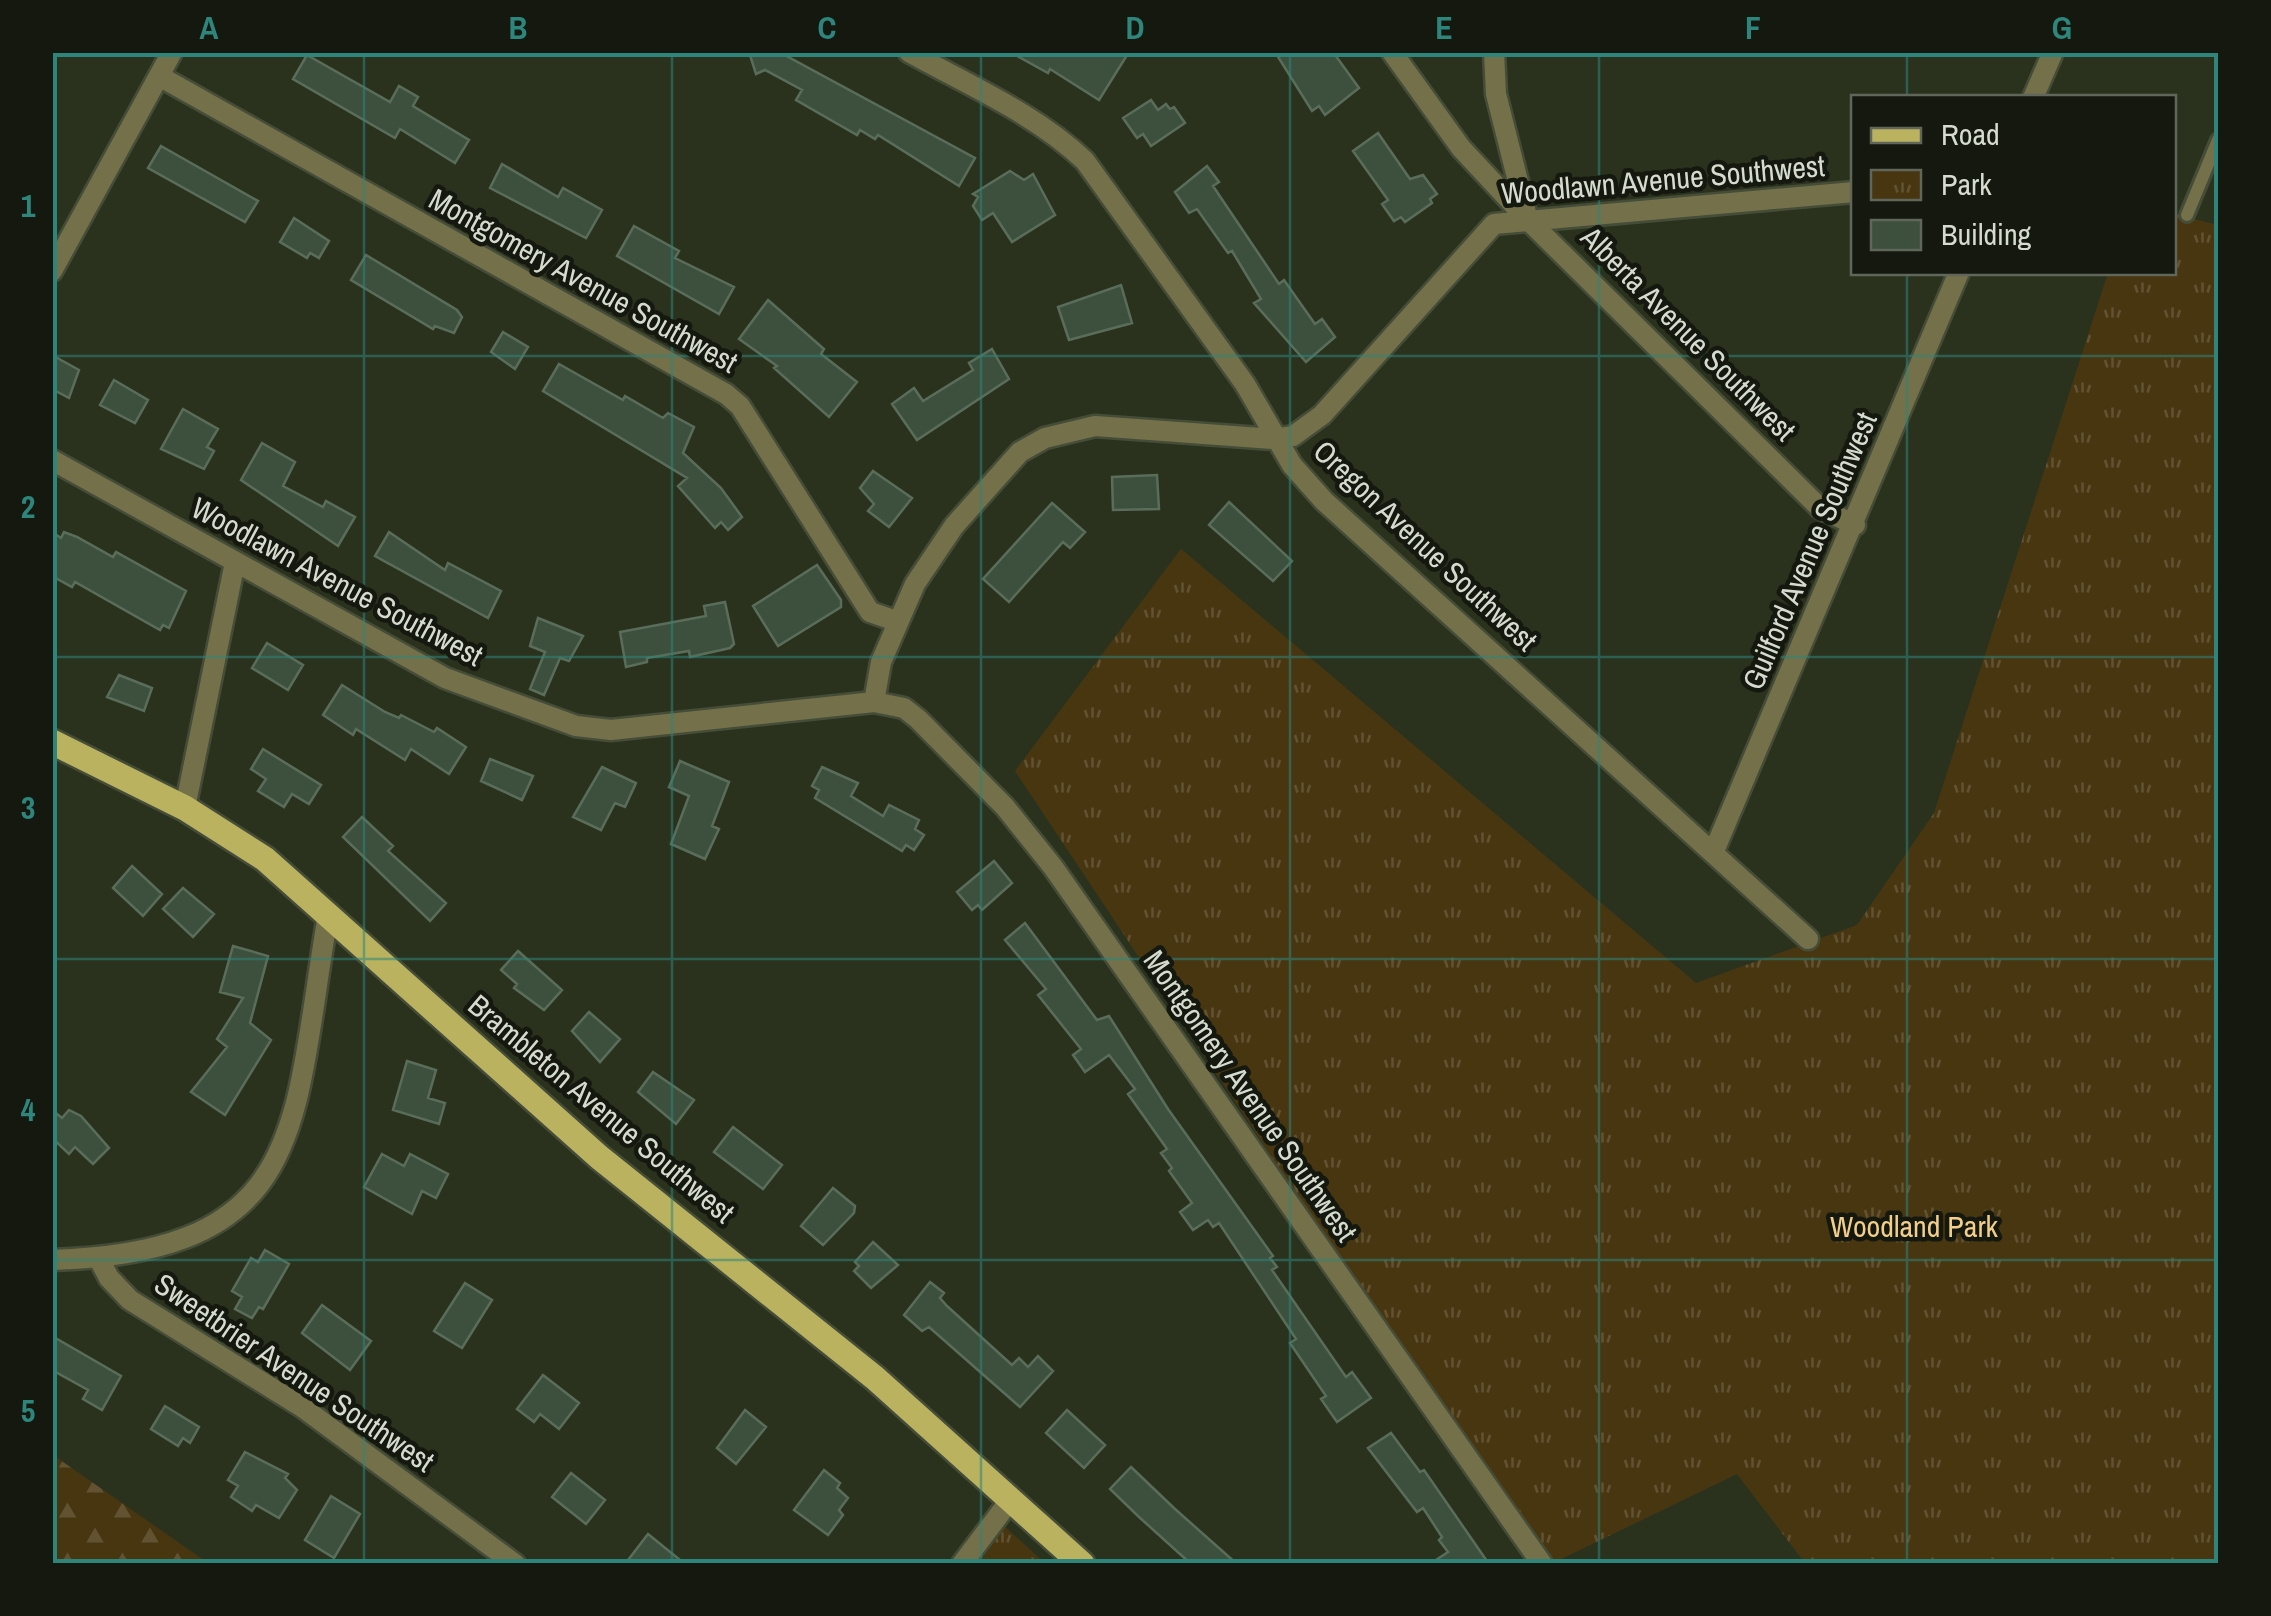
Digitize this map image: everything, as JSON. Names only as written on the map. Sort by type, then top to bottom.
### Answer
[{"type":"main road","name":"Brambleton Avenue Southwest","points":[[52,742],[185,808],[264,859],[599,1157],[874,1378],[1082,1564]]},
{"type":"street","points":[[52,271],[172,52]]},
{"type":"street","name":"Oregon Avenue Southwest","points":[[909,52],[1020,114],[1065,142],[1085,161],[1245,384],[1292,465],[1348,524],[1808,938]]},
{"type":"street","name":"Alberta Avenue Southwest","points":[[1392,52],[1461,148],[1527,219],[1820,508],[1855,525]]},
{"type":"street","points":[[1494,52],[1496,94],[1527,219]]},
{"type":"street","points":[[2034,95],[2053,52]]},
{"type":"street","name":"Montgomery Avenue Southwest","points":[[159,76],[726,394],[740,406],[870,612],[896,621]]},
{"type":"street","name":"Woodlawn Avenue Southwest","points":[[52,460],[445,678],[576,726],[610,730],[874,702],[896,621],[954,526],[998,472],[1045,438],[1072,429],[1113,426],[1274,438],[1309,428],[1484,229],[1527,219],[1851,192]]},
{"type":"street","name":"Guilford Avenue Southwest","points":[[1714,852],[1958,275]]},
{"type":"street","points":[[185,808],[235,562]]},
{"type":"street","name":"Montgomery Avenue Southwest","points":[[874,702],[904,708],[918,719],[1031,838],[1542,1564]]},
{"type":"street","points":[[52,1260],[146,1252],[198,1236],[248,1200],[266,1179],[280,1154],[294,1105],[328,915]]},
{"type":"street","name":"Sweetbrier Avenue Southwest","points":[[98,1259],[108,1278],[130,1300],[302,1407],[515,1564]]},
{"type":"street","points":[[962,1564],[1011,1499]]},
{"type":"lane","points":[[2187,215],[2218,140]]},
{"type":"green space","name":"Woodland Park","points":[[2176,214],[2218,225],[2218,1563],[1805,1563],[1737,1474],[1553,1563],[1542,1563],[1015,771],[1181,549],[1696,983],[1857,925],[1934,813],[2107,275],[2176,275]]},
{"type":"green space","points":[[53,1455],[208,1563],[53,1563]]},
{"type":"green space","points":[[1005,1527],[1045,1563],[979,1563]]},
{"type":"building","points":[[749,52],[779,52],[975,158],[959,186],[878,135],[875,139],[860,130],[857,135],[796,100],[802,90],[765,70],[756,74]]},
{"type":"building","points":[[1010,52],[1129,52],[1099,100],[1050,69],[1048,73]]},
{"type":"building","points":[[1275,52],[1333,52],[1359,88],[1325,115],[1319,106],[1312,111]]},
{"type":"building","points":[[307,55],[390,102],[399,86],[418,97],[413,106],[469,140],[455,163],[400,129],[395,138],[293,79]]},
{"type":"building","points":[[1151,100],[1158,110],[1166,104],[1170,109],[1174,107],[1185,123],[1151,146],[1143,134],[1137,138],[1123,118]]},
{"type":"building","points":[[1378,133],[1410,179],[1423,175],[1437,194],[1430,199],[1432,203],[1405,222],[1401,217],[1394,221],[1382,204],[1388,200],[1353,151]]},
{"type":"building","points":[[161,146],[258,201],[245,222],[148,168]]},
{"type":"building","points":[[502,164],[558,197],[563,188],[602,210],[586,238],[490,188]]},
{"type":"building","points":[[1207,166],[1219,182],[1213,186],[1279,284],[1284,280],[1315,324],[1322,319],[1335,337],[1306,362],[1254,303],[1261,299],[1232,251],[1228,253],[1197,209],[1189,213],[1175,192]]},
{"type":"building","points":[[1010,171],[1024,180],[1033,174],[1055,215],[1012,242],[993,213],[982,220],[973,206],[978,197],[973,194]]},
{"type":"building","points":[[294,218],[329,241],[319,258],[310,253],[307,258],[280,242]]},
{"type":"building","points":[[634,226],[679,251],[675,258],[734,287],[719,314],[617,256]]},
{"type":"building","points":[[366,255],[457,310],[462,317],[454,333],[435,326],[433,329],[351,280]]},
{"type":"building","points":[[1121,285],[1132,323],[1069,340],[1058,307]]},
{"type":"building","points":[[768,300],[824,349],[821,354],[857,382],[829,417],[774,368],[777,366],[739,339]]},
{"type":"building","points":[[503,332],[528,347],[515,369],[491,352]]},
{"type":"building","points":[[992,349],[1009,379],[917,440],[892,404],[914,388],[923,401],[973,370],[969,363]]},
{"type":"building","points":[[52,355],[79,370],[69,398],[52,389]]},
{"type":"building","points":[[559,364],[623,400],[625,396],[663,418],[668,413],[694,427],[683,453],[721,488],[742,517],[728,530],[721,522],[715,528],[678,486],[687,478],[543,391]]},
{"type":"building","points":[[114,380],[148,400],[135,423],[100,405]]},
{"type":"building","points":[[183,409],[218,429],[207,447],[214,451],[204,469],[161,449]]},
{"type":"building","points":[[262,443],[295,462],[283,486],[323,507],[326,501],[355,517],[338,546],[241,480]]},
{"type":"building","points":[[873,471],[912,498],[889,527],[868,511],[874,504],[860,488]]},
{"type":"building","points":[[1157,475],[1159,509],[1113,510],[1112,477]]},
{"type":"building","points":[[1229,502],[1292,561],[1273,581],[1209,525]]},
{"type":"building","points":[[1052,503],[1085,532],[1070,548],[1063,542],[1009,602],[983,579]]},
{"type":"building","points":[[52,532],[61,538],[64,532],[77,537],[113,557],[116,552],[186,591],[169,628],[163,625],[160,630],[75,582],[72,587],[52,576]]},
{"type":"building","points":[[389,532],[445,570],[448,563],[501,591],[488,618],[375,556]]},
{"type":"building","points":[[817,565],[841,600],[841,607],[778,646],[753,606]]},
{"type":"building","points":[[725,602],[734,644],[730,648],[690,657],[689,651],[647,658],[647,662],[626,667],[620,632],[706,616],[704,606]]},
{"type":"building","points":[[538,618],[583,636],[569,661],[560,658],[544,695],[530,689],[545,652],[530,646]]},
{"type":"building","points":[[267,643],[303,665],[288,690],[252,668]]},
{"type":"building","points":[[119,675],[152,688],[144,711],[107,697]]},
{"type":"building","points":[[342,685],[385,712],[399,718],[401,715],[434,732],[437,728],[466,747],[449,774],[411,749],[405,760],[356,729],[353,735],[323,715]]},
{"type":"building","points":[[263,749],[321,785],[309,804],[292,794],[284,807],[258,791],[266,779],[251,769]]},
{"type":"building","points":[[490,759],[533,776],[522,800],[481,781]]},
{"type":"building","points":[[680,761],[729,782],[712,826],[719,829],[705,859],[671,844],[689,796],[669,787]]},
{"type":"building","points":[[602,767],[636,783],[625,807],[615,803],[601,830],[573,817]]},
{"type":"building","points":[[822,767],[858,783],[851,796],[883,816],[889,805],[919,820],[915,829],[924,835],[914,850],[906,845],[902,851],[815,798],[819,790],[812,786]]},
{"type":"building","points":[[362,817],[393,846],[388,851],[446,903],[430,921],[343,837]]},
{"type":"building","points":[[994,861],[1012,883],[982,910],[978,905],[972,910],[957,892]]},
{"type":"building","points":[[132,866],[162,894],[143,916],[113,888]]},
{"type":"building","points":[[183,888],[214,914],[193,937],[163,909]]},
{"type":"building","points":[[1025,923],[1097,1020],[1109,1016],[1168,1109],[1273,1256],[1270,1258],[1277,1267],[1272,1270],[1346,1377],[1352,1372],[1371,1398],[1337,1422],[1321,1399],[1326,1396],[1290,1343],[1296,1339],[1219,1223],[1213,1227],[1208,1220],[1193,1230],[1180,1212],[1192,1203],[1169,1171],[1172,1168],[1161,1153],[1167,1149],[1128,1094],[1135,1089],[1109,1055],[1085,1072],[1073,1055],[1081,1049],[1038,995],[1046,989],[1005,940]]},
{"type":"building","points":[[233,946],[268,956],[250,1023],[271,1040],[225,1115],[191,1092],[227,1047],[217,1039],[243,998],[220,992]]},
{"type":"building","points":[[518,951],[562,990],[544,1010],[514,988],[517,984],[501,970]]},
{"type":"building","points":[[589,1012],[620,1039],[600,1062],[572,1031]]},
{"type":"building","points":[[407,1061],[436,1070],[428,1098],[445,1103],[439,1124],[393,1110]]},
{"type":"building","points":[[653,1072],[694,1100],[676,1124],[638,1092]]},
{"type":"building","points":[[52,1110],[62,1118],[69,1110],[81,1116],[109,1148],[93,1164],[75,1147],[69,1154],[52,1138]]},
{"type":"building","points":[[733,1127],[782,1165],[763,1189],[714,1152]]},
{"type":"building","points":[[382,1154],[404,1166],[410,1154],[448,1174],[436,1198],[422,1191],[412,1214],[364,1187]]},
{"type":"building","points":[[833,1188],[855,1206],[854,1213],[823,1245],[801,1226]]},
{"type":"building","points":[[873,1242],[898,1265],[871,1288],[854,1271],[859,1266],[855,1262]]},
{"type":"building","points":[[265,1250],[289,1264],[263,1309],[259,1307],[252,1318],[235,1309],[242,1297],[232,1291],[251,1258],[258,1262]]},
{"type":"building","points":[[930,1282],[944,1293],[940,1298],[947,1306],[1012,1365],[1019,1358],[1028,1367],[1038,1356],[1053,1371],[1020,1407],[929,1327],[922,1331],[904,1315]]},
{"type":"building","points":[[465,1283],[492,1300],[462,1348],[434,1331]]},
{"type":"building","points":[[322,1305],[371,1341],[350,1370],[302,1333]]},
{"type":"building","points":[[52,1336],[121,1376],[102,1410],[83,1399],[88,1390],[52,1370]]},
{"type":"building","points":[[543,1375],[579,1403],[559,1429],[540,1414],[534,1422],[517,1409]]},
{"type":"building","points":[[165,1406],[199,1427],[190,1443],[183,1438],[178,1446],[151,1429]]},
{"type":"building","points":[[745,1410],[766,1427],[736,1464],[717,1448]]},
{"type":"building","points":[[1067,1410],[1105,1445],[1084,1468],[1046,1433]]},
{"type":"building","points":[[1391,1433],[1420,1472],[1424,1470],[1489,1564],[1430,1564],[1448,1552],[1439,1540],[1442,1537],[1423,1508],[1417,1512],[1368,1448]]},
{"type":"building","points":[[245,1452],[288,1474],[285,1478],[297,1490],[279,1518],[256,1505],[252,1511],[231,1497],[238,1486],[228,1480]]},
{"type":"building","points":[[1131,1467],[1237,1564],[1191,1564],[1139,1517],[1110,1489]]},
{"type":"building","points":[[824,1470],[840,1483],[837,1488],[848,1498],[839,1510],[843,1515],[828,1535],[794,1510]]},
{"type":"building","points":[[571,1473],[605,1500],[586,1524],[552,1497]]},
{"type":"building","points":[[331,1496],[360,1514],[334,1558],[305,1540]]},
{"type":"building","points":[[648,1534],[685,1564],[625,1564]]}]
